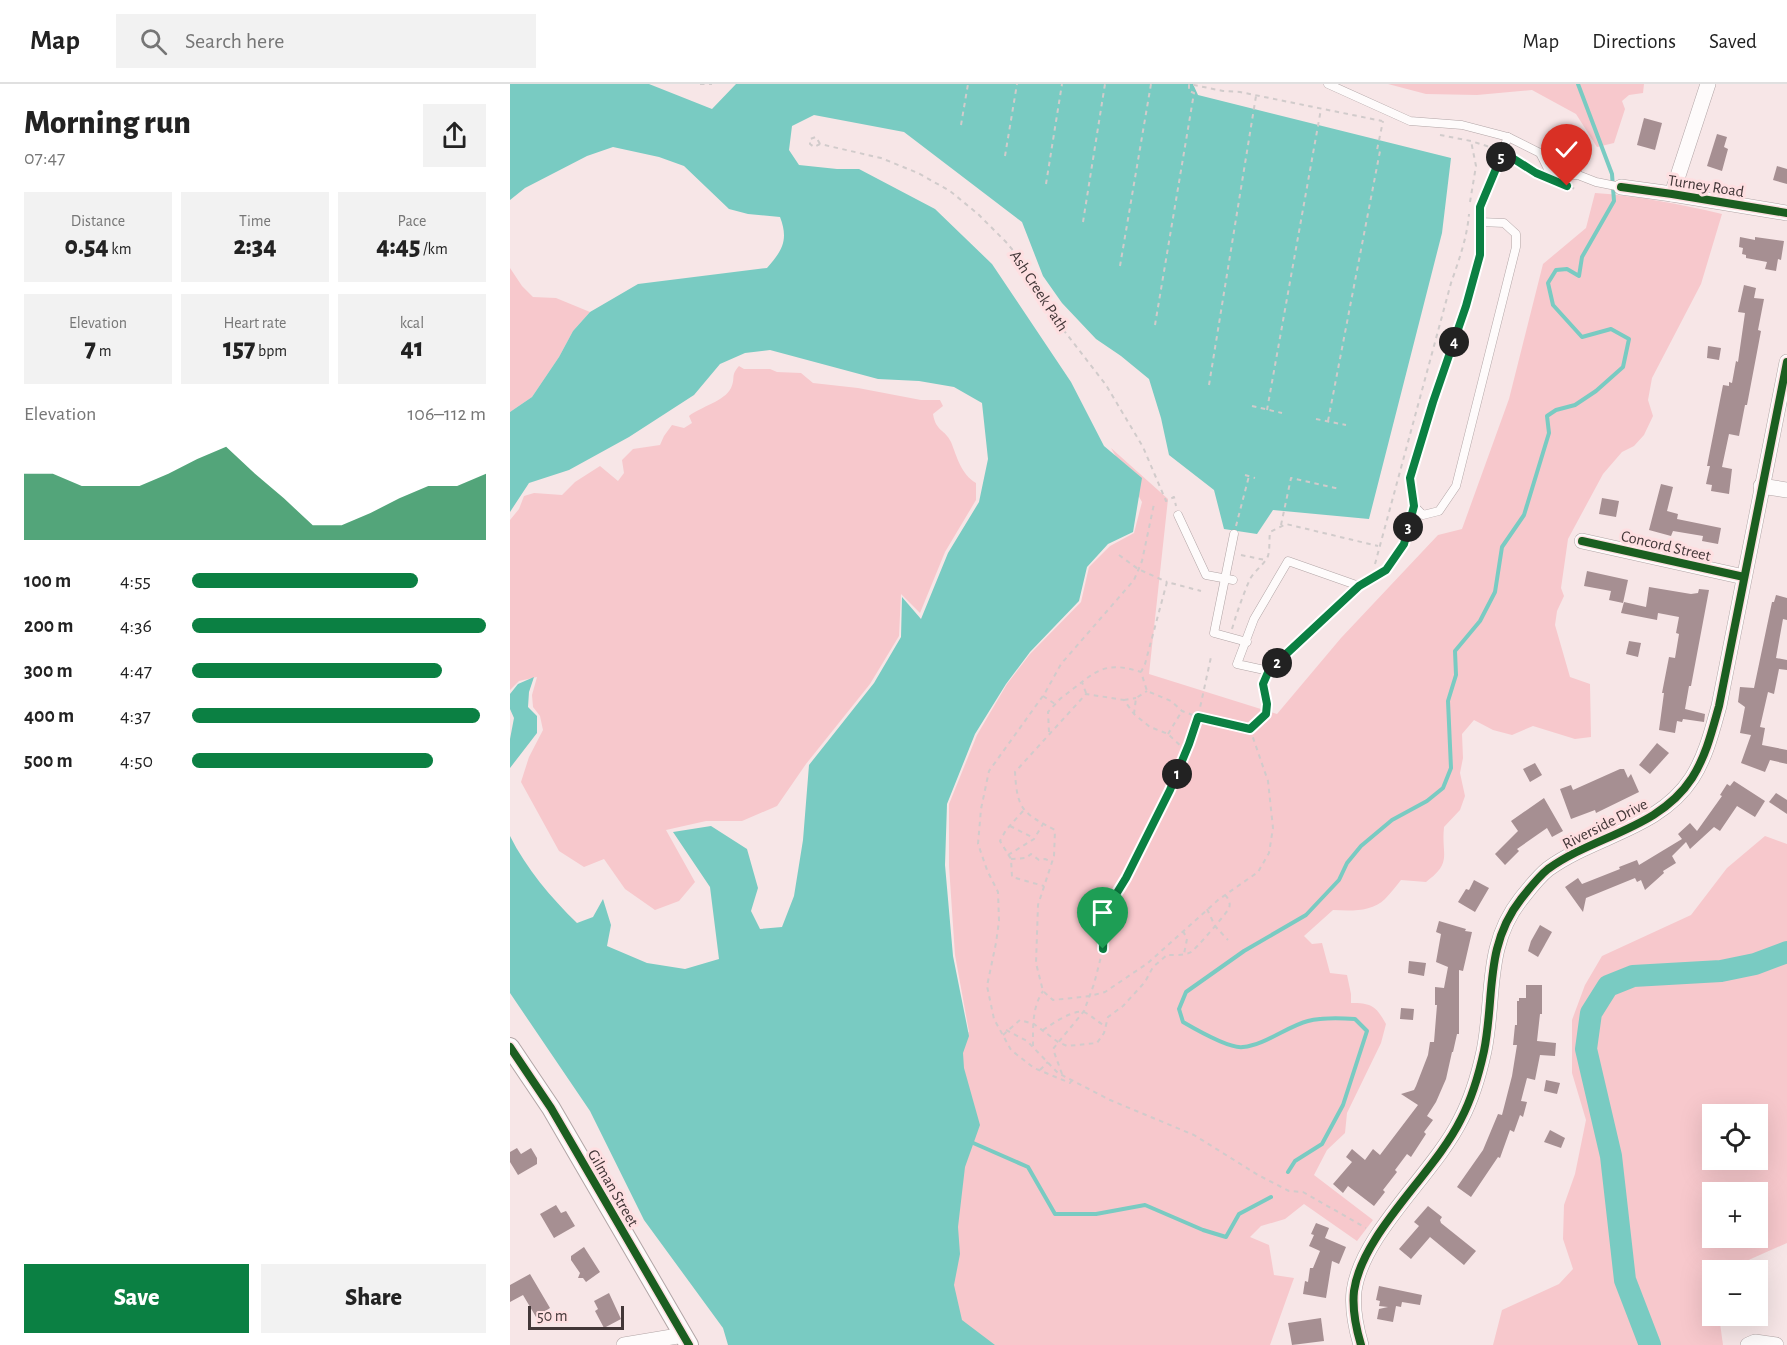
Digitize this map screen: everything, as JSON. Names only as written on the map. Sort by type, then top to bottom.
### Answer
[{"type":"street","points":[[1672,194],[1708,84]]},
{"type":"street","name":"Turney Road","points":[[1614,186],[1787,213]]},
{"type":"street","name":"Riverside Drive","points":[[1361,1345],[1356,1328],[1354,1291],[1363,1262],[1378,1236],[1445,1148],[1472,1095],[1484,1050],[1495,949],[1514,908],[1548,869],[1642,822],[1661,810],[1679,794],[1698,768],[1709,742],[1719,706],[1787,362]]},
{"type":"street","points":[[1761,486],[1787,490]]},
{"type":"street","name":"Concord Street","points":[[1582,541],[1744,577]]},
{"type":"street","name":"Gilman Street","points":[[510,1047],[551,1108],[686,1340]]},
{"type":"street","points":[[624,1345],[686,1340]]},
{"type":"street","points":[[1748,1345],[1755,1342],[1776,1345]]},
{"type":"lane","points":[[1328,84],[1410,121],[1462,125],[1509,137],[1540,153],[1557,154],[1573,163],[1578,175]]},
{"type":"lane","points":[[1359,586],[1288,561],[1254,619],[1237,664],[1269,670],[1359,586],[1386,570],[1404,544],[1414,506],[1410,478],[1480,255],[1480,207],[1509,137]]},
{"type":"lane","points":[[1540,153],[1548,169],[1563,176],[1578,175],[1614,186]]},
{"type":"lane","points":[[1414,506],[1423,515],[1439,511],[1456,486],[1516,247],[1516,234],[1504,223],[1480,222]]},
{"type":"lane","points":[[1178,515],[1206,575],[1229,579]]},
{"type":"lane","points":[[1234,534],[1229,579],[1214,633],[1246,642]]},
{"type":"path","points":[[700,84],[712,84]]},
{"type":"path","points":[[961,125],[968,84]]},
{"type":"path","points":[[1005,156],[1017,84]]},
{"type":"path","points":[[1046,184],[1062,84]]},
{"type":"path","points":[[1083,222],[1105,84]]},
{"type":"path","points":[[1120,266],[1151,84]]},
{"type":"path","points":[[1155,325],[1194,93],[1189,91],[1189,84],[1383,121],[1377,150],[1380,151],[1328,421]]},
{"type":"path","points":[[1209,385],[1256,96]]},
{"type":"path","points":[[1268,410],[1321,110]]},
{"type":"path","points":[[1432,133],[1471,141],[1503,152],[1543,176]]},
{"type":"path","points":[[1469,203],[1476,166],[1471,141]]},
{"type":"path","points":[[1567,186],[1578,190]]},
{"type":"path","points":[[1371,579],[1451,283],[1463,249],[1469,213]]},
{"type":"path","points":[[1252,406],[1282,413]]},
{"type":"path","points":[[1316,420],[1346,425]]},
{"type":"path","points":[[1245,475],[1255,478]]},
{"type":"path","points":[[1234,534],[1249,476]]},
{"type":"path","points":[[1281,525],[1291,478],[1340,489]]},
{"type":"path","points":[[1072,1080],[1070,1083],[1040,1070],[1011,1050],[994,1019],[987,986],[999,921],[998,892],[978,844],[981,809],[989,771],[1042,696],[1061,664],[1134,580],[1154,504]]},
{"type":"path","points":[[1119,555],[1138,569],[1167,582],[1201,591]]},
{"type":"path","points":[[1238,555],[1266,561]]},
{"type":"path","points":[[1167,582],[1141,672],[1147,691],[1171,701],[1182,711],[1198,717],[1250,729]]},
{"type":"path","points":[[1062,1074],[1053,1049],[1084,1011],[1103,949],[1104,914],[1126,878],[1170,790],[1198,717],[1211,657]]},
{"type":"path","points":[[1049,734],[1048,712],[1096,671],[1121,666],[1141,672]]},
{"type":"path","points":[[1250,729],[1266,714],[1267,704],[1263,684],[1269,670]]},
{"type":"path","points":[[1082,682],[1086,694]]},
{"type":"path","points":[[1086,694],[1124,700],[1136,699],[1147,691]]},
{"type":"path","points":[[1086,694],[1015,772],[1016,795],[1023,811],[1055,830],[1056,843],[1053,862],[1038,905],[1035,963],[1043,991],[1053,1000],[1105,992],[1148,963],[1207,909],[1258,872],[1269,853],[1273,828],[1268,781],[1250,729]]},
{"type":"path","points":[[1042,696],[1055,704]]},
{"type":"path","points":[[1134,714],[1136,699]]},
{"type":"path","points":[[1124,700],[1134,714],[1150,727],[1168,734],[1186,751]]},
{"type":"path","points":[[1168,734],[1182,711]]},
{"type":"path","points":[[1023,811],[1000,841],[1010,857],[1012,877],[1044,886]]},
{"type":"path","points":[[1010,857],[1034,839],[1043,824]]},
{"type":"path","points":[[1010,826],[1034,839]]},
{"type":"path","points":[[1010,857],[1026,858],[1031,854],[1039,860],[1045,859],[1053,862]]},
{"type":"path","points":[[1003,1035],[1020,1020],[1034,1024],[1067,1046],[1097,1043],[1108,1017],[1123,1006],[1145,982],[1153,967],[1165,957],[1191,952],[1215,926],[1229,909],[1229,900],[1226,895]]},
{"type":"path","points":[[1207,909],[1215,926],[1228,940]]},
{"type":"path","points":[[1183,931],[1187,939],[1184,954]]},
{"type":"path","points":[[1165,957],[1166,947]]},
{"type":"path","points":[[1033,1046],[1037,999],[1043,991]]},
{"type":"path","points":[[1084,1011],[1096,1022],[1106,1026]]},
{"type":"path","points":[[1043,1030],[1069,1014],[1084,1011]]},
{"type":"path","points":[[1006,1030],[1027,1041],[1058,1073],[1110,1100],[1194,1135],[1258,1175],[1289,1191],[1304,1192],[1378,1236]]},
{"type":"path","points":[[1040,1070],[1048,1062]]},
{"type":"shaded area","points":[[1388,84],[1644,84],[1643,93],[1629,95],[1622,101],[1625,109],[1614,143],[1597,147],[1576,114],[1532,90],[1477,95],[1426,94]]},
{"type":"shaded area","points":[[1595,193],[1659,201],[1722,214],[1701,284],[1652,378],[1648,400],[1653,416],[1644,435],[1634,446],[1622,452],[1603,474],[1568,539],[1561,588],[1564,596],[1557,611],[1555,625],[1570,677],[1590,684],[1591,737],[1575,739],[1533,726],[1512,735],[1493,730],[1474,720],[1462,734],[1463,758],[1460,773],[1465,796],[1460,810],[1444,827],[1444,858],[1440,869],[1426,882],[1401,880],[1385,899],[1374,906],[1354,910],[1333,910],[1304,936],[1312,944],[1322,943],[1330,973],[1347,975],[1351,1003],[1373,1007],[1386,1024],[1381,1043],[1347,1113],[1345,1133],[1327,1150],[1314,1175],[1373,1220],[1357,1241],[1304,1204],[1285,1219],[1261,1226],[1250,1237],[1269,1245],[1274,1275],[1294,1278],[1270,1345],[977,1345],[953,1320],[947,1289],[961,1035],[969,1032],[955,955],[949,866],[949,804],[977,735],[1007,684],[1030,654],[1081,602],[1089,567],[1110,546],[1134,533],[1142,502],[1111,448],[1168,499],[1149,674],[1277,714],[1341,638],[1438,535],[1462,529],[1509,399],[1543,264],[1586,228]]},
{"type":"shaded area","points":[[510,268],[533,297],[556,298],[590,312],[573,331],[559,357],[532,397],[510,412]]},
{"type":"shaded area","points":[[739,366],[744,369],[770,369],[777,372],[801,373],[813,383],[858,388],[921,400],[940,400],[943,406],[933,414],[934,420],[949,438],[963,470],[976,483],[976,500],[945,552],[920,613],[901,594],[899,636],[870,684],[806,764],[777,806],[742,821],[706,821],[666,830],[695,882],[679,901],[655,910],[625,889],[604,859],[584,867],[559,851],[521,782],[529,757],[543,730],[540,716],[533,707],[532,695],[537,677],[519,681],[510,690],[510,520],[519,509],[524,496],[534,493],[562,495],[575,482],[600,466],[618,481],[624,473],[622,460],[633,449],[660,445],[672,425],[684,428],[692,423],[689,416],[728,393]]},
{"type":"shaded area","points":[[1765,836],[1787,844],[1787,1243],[1749,1260],[1702,1260],[1702,1326],[1720,1326],[1723,1345],[1493,1345],[1502,1310],[1559,1284],[1573,1269],[1563,1239],[1564,1205],[1575,1174],[1586,1120],[1572,1073],[1572,1020],[1585,985],[1602,956],[1691,915],[1727,868]]},
{"type":"water","points":[[510,84],[649,84],[712,109],[736,84],[1193,84],[1198,95],[1451,158],[1442,233],[1369,519],[1273,510],[1257,534],[1224,529],[1214,490],[1169,455],[1149,379],[1096,339],[1062,303],[1043,276],[1022,222],[904,132],[814,115],[792,126],[789,150],[799,165],[859,169],[935,209],[992,264],[1071,382],[1104,446],[1142,478],[1133,532],[1108,544],[1087,567],[1079,601],[1030,652],[1006,684],[975,734],[947,804],[945,865],[953,956],[969,1036],[963,1053],[964,1068],[980,1125],[965,1167],[958,1227],[960,1254],[954,1285],[962,1320],[995,1345],[728,1345],[723,1328],[644,1220],[590,1111],[510,993],[510,836],[540,882],[577,923],[593,917],[603,899],[611,925],[607,946],[647,963],[685,969],[719,959],[710,887],[673,832],[711,826],[747,849],[758,888],[751,911],[760,929],[782,927],[794,896],[803,840],[809,765],[874,683],[901,637],[902,597],[921,619],[948,553],[979,502],[988,459],[982,403],[954,387],[919,381],[878,379],[770,350],[745,353],[720,364],[694,395],[629,437],[569,470],[529,483],[510,512],[510,412],[532,397],[559,357],[573,331],[590,312],[638,284],[767,268],[780,250],[784,232],[780,217],[748,214],[729,209],[684,166],[659,157],[613,147],[587,156],[525,188],[510,200]]},
{"type":"water","points":[[534,677],[529,692],[528,707],[537,716],[537,733],[510,768],[510,739],[514,718],[510,709],[510,694],[518,684]]},
{"type":"building","points":[[1644,118],[1662,123],[1655,150],[1637,145]]},
{"type":"building","points":[[1717,134],[1727,137],[1724,147],[1728,149],[1722,171],[1707,166]]},
{"type":"building","points":[[1777,166],[1787,169],[1787,184],[1773,180]]},
{"type":"building","points":[[1740,237],[1784,241],[1781,260],[1778,259],[1776,271],[1765,269],[1767,262],[1746,258],[1746,255],[1742,254],[1743,248],[1739,247]]},
{"type":"building","points":[[1744,285],[1756,288],[1754,298],[1764,299],[1758,330],[1761,331],[1747,405],[1745,405],[1739,436],[1729,434],[1722,467],[1732,469],[1729,494],[1711,491],[1712,485],[1706,484],[1710,466],[1707,466],[1723,385],[1729,386],[1729,382],[1732,383],[1736,361],[1738,362],[1745,313],[1738,312]]},
{"type":"building","points":[[1708,346],[1721,348],[1719,360],[1707,358]]},
{"type":"building","points":[[1661,484],[1673,487],[1667,511],[1678,514],[1677,519],[1721,528],[1718,544],[1702,541],[1703,536],[1673,531],[1671,536],[1649,530]]},
{"type":"building","points":[[1602,498],[1619,501],[1616,517],[1599,514]]},
{"type":"building","points":[[1587,571],[1628,580],[1623,603],[1609,600],[1611,591],[1584,586]]},
{"type":"building","points":[[1649,587],[1691,594],[1698,593],[1699,589],[1709,590],[1685,709],[1705,714],[1704,722],[1683,719],[1682,722],[1677,721],[1675,733],[1659,730],[1664,693],[1662,693],[1669,657],[1675,658],[1679,617],[1658,613],[1657,620],[1621,613],[1624,602],[1646,607]]},
{"type":"building","points":[[1776,595],[1787,598],[1787,620],[1783,619],[1776,658],[1787,660],[1787,670],[1779,669],[1774,694],[1768,692],[1760,727],[1765,728],[1762,745],[1787,750],[1787,764],[1770,760],[1765,772],[1741,763],[1751,735],[1740,733],[1745,707],[1738,702],[1740,687],[1754,688],[1772,602]]},
{"type":"building","points":[[1629,641],[1641,643],[1638,657],[1626,654]]},
{"type":"building","points":[[1657,743],[1669,753],[1650,774],[1639,765]]},
{"type":"building","points":[[1535,763],[1542,775],[1530,782],[1523,769]]},
{"type":"building","points":[[1624,769],[1628,778],[1631,774],[1639,792],[1596,813],[1595,810],[1571,819],[1560,789],[1571,785],[1573,790]]},
{"type":"building","points":[[1734,781],[1765,801],[1755,817],[1737,806],[1720,831],[1714,827],[1690,849],[1686,842],[1672,856],[1676,863],[1663,871],[1664,873],[1645,890],[1641,880],[1637,882],[1635,878],[1586,898],[1583,912],[1565,887],[1578,878],[1582,884],[1637,860],[1639,865],[1682,839],[1678,834],[1690,823],[1697,831],[1722,796],[1720,795],[1727,784],[1730,786]]},
{"type":"building","points":[[1776,793],[1787,800],[1787,814],[1769,802]]},
{"type":"building","points":[[1544,798],[1563,831],[1552,837],[1547,828],[1517,849],[1519,851],[1505,865],[1495,854],[1518,831],[1511,821]]},
{"type":"building","points":[[1474,880],[1489,888],[1475,912],[1458,902],[1466,889],[1469,890]]},
{"type":"building","points":[[1439,921],[1472,932],[1463,971],[1459,970],[1459,1034],[1457,1034],[1446,1079],[1427,1116],[1433,1120],[1411,1157],[1407,1154],[1395,1170],[1397,1172],[1374,1206],[1348,1186],[1343,1193],[1333,1184],[1352,1162],[1346,1157],[1352,1149],[1365,1160],[1373,1149],[1380,1155],[1418,1105],[1401,1094],[1414,1090],[1428,1055],[1430,1042],[1434,1042],[1437,1005],[1435,1005],[1435,987],[1444,988],[1448,967],[1436,962],[1441,934],[1436,932]]},
{"type":"building","points":[[1540,925],[1552,932],[1538,957],[1528,951]]},
{"type":"building","points":[[1409,961],[1426,963],[1424,976],[1408,973]]},
{"type":"building","points":[[1526,985],[1542,985],[1542,1014],[1540,1014],[1537,1041],[1556,1043],[1555,1056],[1540,1055],[1535,1080],[1527,1078],[1521,1101],[1527,1102],[1523,1117],[1520,1115],[1514,1132],[1510,1130],[1500,1158],[1498,1157],[1471,1197],[1457,1187],[1483,1150],[1498,1114],[1502,1115],[1517,1045],[1513,1045],[1515,1025],[1517,1025],[1517,1001],[1519,998],[1526,998]]},
{"type":"building","points":[[1401,1008],[1414,1009],[1413,1020],[1400,1019]]},
{"type":"building","points":[[1546,1080],[1560,1083],[1557,1094],[1544,1091]]},
{"type":"building","points":[[1550,1130],[1565,1138],[1561,1148],[1544,1142]]},
{"type":"building","points":[[517,1148],[521,1154],[531,1148],[537,1158],[537,1164],[518,1175],[510,1162],[510,1152]]},
{"type":"building","points":[[556,1205],[561,1213],[566,1211],[575,1226],[554,1238],[540,1214]]},
{"type":"building","points":[[1428,1206],[1442,1217],[1441,1223],[1476,1251],[1464,1265],[1430,1237],[1411,1259],[1399,1249],[1419,1226],[1414,1222]]},
{"type":"building","points":[[1316,1223],[1329,1228],[1325,1238],[1346,1247],[1339,1264],[1332,1261],[1326,1298],[1303,1294],[1310,1268],[1313,1268],[1320,1251],[1309,1246]]},
{"type":"building","points":[[584,1247],[600,1272],[586,1282],[583,1278],[578,1278],[580,1273],[571,1260],[571,1256]]},
{"type":"building","points":[[530,1274],[550,1308],[536,1317],[523,1295],[510,1302],[510,1285]]},
{"type":"building","points":[[1379,1286],[1422,1295],[1420,1305],[1402,1302],[1401,1307],[1396,1306],[1393,1322],[1377,1319],[1379,1309],[1388,1307],[1379,1306],[1380,1301],[1376,1300]]},
{"type":"building","points":[[609,1293],[621,1319],[604,1328],[595,1311],[598,1309],[594,1301]]},
{"type":"building","points":[[1321,1318],[1324,1341],[1292,1345],[1288,1323]]},
{"type":"waterway","points":[[1288,1172],[1295,1161],[1322,1144],[1343,1105],[1367,1031],[1355,1019],[1320,1019],[1300,1023],[1260,1043],[1237,1047],[1213,1038],[1183,1022],[1179,1009],[1186,992],[1244,951],[1306,915],[1339,880],[1347,863],[1361,846],[1392,820],[1427,801],[1443,788],[1451,768],[1448,701],[1456,675],[1455,651],[1480,621],[1495,592],[1502,547],[1524,515],[1549,433],[1547,416],[1556,410],[1575,405],[1596,391],[1623,367],[1629,339],[1611,329],[1582,337],[1553,305],[1548,283],[1556,270],[1567,269],[1579,276],[1582,257],[1614,201],[1612,174],[1578,84]]},
{"type":"waterway","points":[[1650,1345],[1625,1280],[1611,1156],[1586,1049],[1591,1013],[1608,986],[1633,976],[1721,971],[1755,964],[1787,952]]},
{"type":"waterway","points":[[971,1142],[1028,1167],[1055,1214],[1096,1214],[1145,1205],[1203,1230],[1226,1237],[1239,1214],[1271,1197]]},
{"type":"cycle path","points":[[1621,187],[1787,213]]},
{"type":"cycle path","points":[[1361,1345],[1354,1305],[1354,1291],[1360,1269],[1370,1247],[1449,1140],[1469,1103],[1484,1051],[1496,954],[1509,917],[1530,887],[1548,869],[1566,857],[1625,830],[1662,809],[1692,778],[1701,761],[1719,706],[1787,362]]},
{"type":"cycle path","points":[[1582,541],[1744,577]]},
{"type":"cycle path","points":[[510,1047],[551,1108],[689,1345]]},
{"type":"route","points":[[1103,949],[1104,914],[1126,878],[1170,790],[1198,717],[1250,729],[1266,714],[1267,704],[1263,684],[1269,670],[1359,586],[1386,570],[1404,544],[1414,506],[1410,478],[1466,306],[1480,255],[1480,207],[1503,152],[1536,173],[1567,186]]}]
